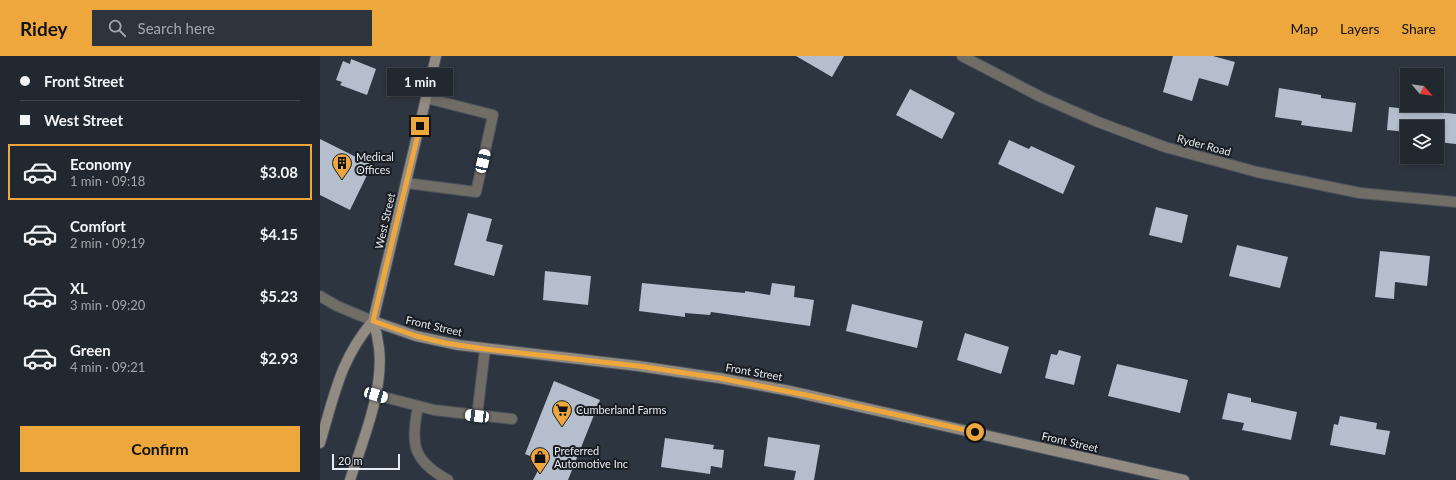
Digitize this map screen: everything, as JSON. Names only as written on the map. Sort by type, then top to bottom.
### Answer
[{"type":"street","name":"West Street","points":[[373,321],[436,56]]},
{"type":"street","name":"Ryder Road","points":[[962,56],[1041,97],[1098,122],[1165,147],[1257,172],[1360,193],[1456,202]]},
{"type":"street","points":[[406,183],[476,192],[493,115],[426,98]]},
{"type":"street","name":"Front Street","points":[[320,296],[337,306],[373,321],[431,340],[485,349],[638,366],[769,387],[837,401],[1184,480]]},
{"type":"street","points":[[350,480],[376,395],[379,379],[380,349],[373,321]]},
{"type":"street","points":[[320,443],[340,375],[346,360],[354,346],[373,321]]},
{"type":"street","points":[[477,416],[485,349]]},
{"type":"street","points":[[376,395],[418,407],[477,416],[512,419]]},
{"type":"street","points":[[418,407],[414,431],[417,451],[429,468],[448,480]]},
{"type":"building","points":[[796,56],[844,56],[832,77]]},
{"type":"building","points":[[1173,56],[1213,56],[1235,62],[1228,86],[1199,78],[1192,101],[1163,92]]},
{"type":"building","points":[[351,59],[376,69],[367,95],[340,85],[342,82],[336,80],[343,61],[350,64]]},
{"type":"building","points":[[1279,88],[1321,95],[1321,98],[1356,103],[1352,132],[1301,125],[1302,121],[1275,117]]},
{"type":"building","points":[[910,89],[955,113],[942,139],[896,115]]},
{"type":"building","points":[[1389,107],[1400,108],[1400,112],[1437,112],[1456,114],[1456,144],[1444,143],[1444,120],[1400,120],[1400,131],[1387,130]]},
{"type":"building","name":"Medical Offices","points":[[320,139],[372,165],[350,210],[320,195]]},
{"type":"building","points":[[1009,140],[1029,149],[1031,146],[1075,166],[1063,194],[998,164]]},
{"type":"building","points":[[1156,207],[1188,215],[1182,243],[1149,235]]},
{"type":"building","points":[[468,213],[492,219],[486,241],[503,245],[494,276],[454,265]]},
{"type":"building","points":[[1237,245],[1288,257],[1280,288],[1229,276]]},
{"type":"building","points":[[1380,251],[1430,256],[1427,286],[1395,282],[1394,299],[1375,297]]},
{"type":"building","points":[[545,271],[591,276],[588,305],[543,300]]},
{"type":"building","points":[[642,283],[745,293],[745,291],[770,295],[772,283],[795,286],[794,297],[814,300],[810,326],[711,312],[710,315],[685,313],[685,317],[639,311]]},
{"type":"building","points":[[852,304],[923,321],[917,348],[846,331]]},
{"type":"building","points":[[965,333],[1009,347],[1001,374],[957,360]]},
{"type":"building","points":[[1059,350],[1081,356],[1074,385],[1045,378],[1051,354],[1057,355]]},
{"type":"building","points":[[1117,364],[1188,380],[1180,413],[1108,396]]},
{"type":"building","name":"Cumberland Farms","points":[[554,381],[600,400],[568,480],[533,480],[543,461],[525,454]]},
{"type":"building","points":[[1228,393],[1251,398],[1251,402],[1297,412],[1291,440],[1242,430],[1244,423],[1222,419]]},
{"type":"building","points":[[1340,416],[1377,423],[1376,429],[1390,431],[1385,455],[1330,445],[1334,424],[1338,425]]},
{"type":"building","points":[[768,437],[820,445],[814,480],[794,480],[796,471],[764,466]]},
{"type":"building","points":[[665,438],[714,445],[713,449],[724,450],[722,468],[711,466],[710,474],[661,467]]},
{"type":"place","name":"Medical Offices","points":[[342,180]]},
{"type":"place","name":"Cumberland Farms","points":[[562,427]]},
{"type":"place","name":"Preferred Automotive Inc","points":[[540,474]]},
{"type":"route","points":[[420,126],[373,321],[416,336],[445,343],[485,349],[638,366],[719,378],[811,396],[975,432]]}]
